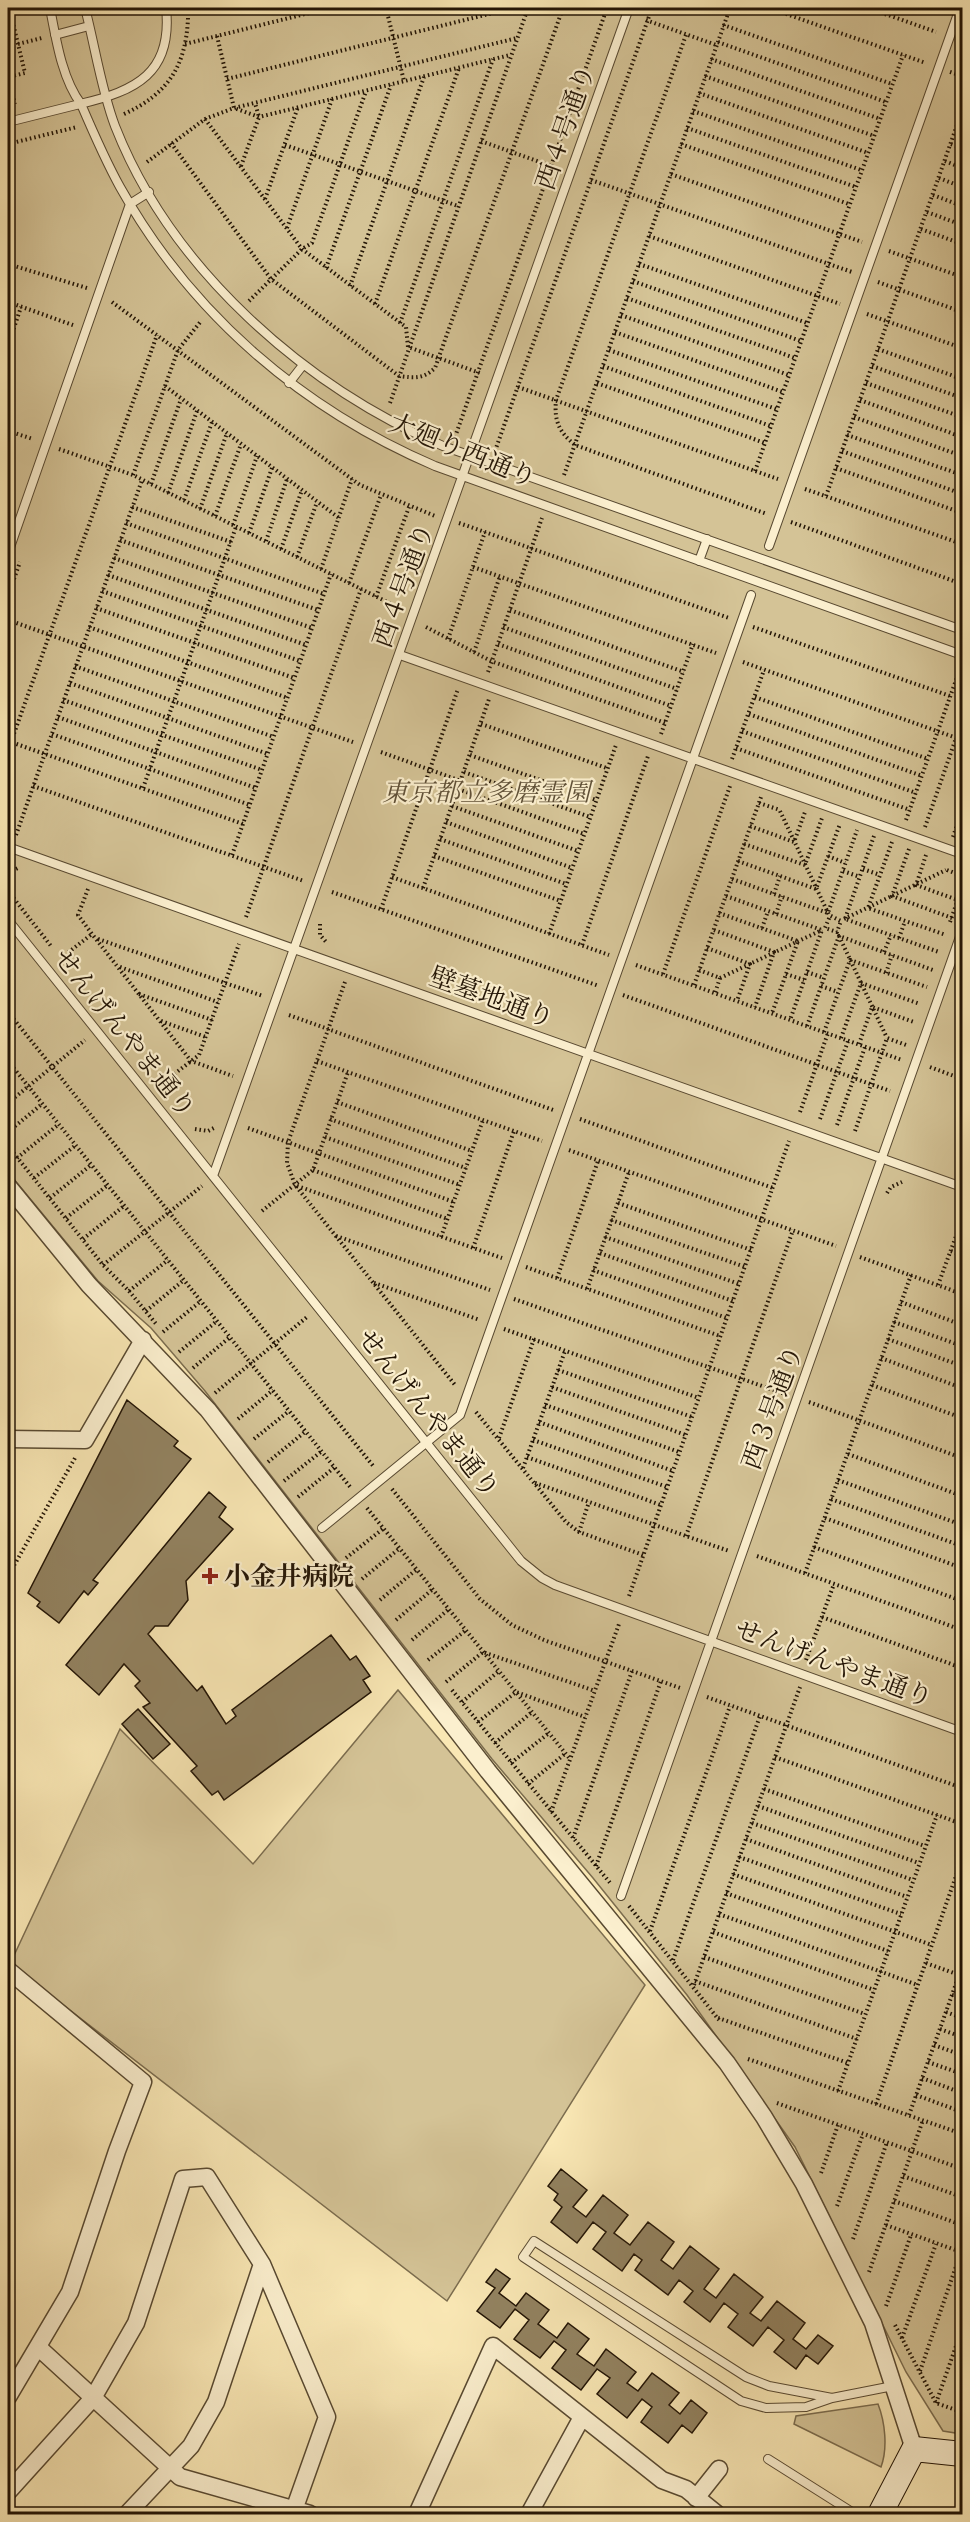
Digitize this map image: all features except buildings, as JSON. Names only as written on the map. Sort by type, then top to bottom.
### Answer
[{"type":"street","points":[[8,1186],[89,1285],[208,1410],[488,1771],[726,2063],[764,2118],[804,2184],[873,2323],[914,2449],[880,2514]]},
{"type":"street","points":[[8,1439],[86,1440],[143,1340]]},
{"type":"street","points":[[8,1970],[143,2082],[117,2151],[70,2292],[8,2397]]},
{"type":"street","points":[[8,2492],[93,2398],[136,2323],[183,2180],[207,2177],[262,2264],[327,2417],[302,2512],[269,2509],[180,2477],[93,2398],[39,2348]]},
{"type":"street","points":[[127,2514],[191,2446],[216,2403],[262,2264]]},
{"type":"street","points":[[417,2514],[493,2346],[662,2480],[686,2489],[717,2514]]},
{"type":"street","points":[[529,2514],[582,2417]]},
{"type":"street","points":[[914,2449],[963,2454]]},
{"type":"street","points":[[696,2498],[719,2469]]},
{"type":"lane","name":"大廻り西通り","points":[[50,8],[72,92],[81,104],[106,161],[130,204],[179,274],[209,310],[251,351],[290,383],[368,434],[415,458],[963,655]]},
{"type":"lane","name":"大廻り西通り","points":[[85,8],[107,98],[119,136],[149,192],[195,259],[240,310],[303,365],[353,400],[399,426],[471,456],[963,630]]},
{"type":"lane","points":[[8,122],[107,98],[139,83],[152,72],[163,53],[168,29],[166,8]]},
{"type":"lane","points":[[769,546],[960,8]]},
{"type":"lane","name":"西４号通り","points":[[213,1176],[400,655],[453,521],[463,477],[628,11]]},
{"type":"lane","points":[[56,35],[89,26]]},
{"type":"lane","points":[[8,553],[130,204],[149,192]]},
{"type":"lane","points":[[290,383],[303,365]]},
{"type":"lane","points":[[699,561],[707,539]]},
{"type":"lane","points":[[322,1528],[460,1415],[751,595]]},
{"type":"lane","points":[[400,655],[963,854]]},
{"type":"lane","name":"壁墓地通り","points":[[9,848],[963,1187]]},
{"type":"lane","name":"せんげんやま通り","points":[[8,920],[521,1562],[542,1578],[963,1732]]},
{"type":"lane","name":"西３号通り","points":[[621,1896],[963,931]]},
{"type":"lane","points":[[832,2398],[770,2386],[746,2377],[534,2241],[523,2257],[741,2400],[766,2408],[806,2407],[832,2398],[893,2386]]},
{"type":"lane","points":[[768,2459],[855,2514]]},
{"type":"path","points":[[185,44],[329,8]]},
{"type":"path","points":[[386,8],[404,81]]},
{"type":"path","points":[[227,79],[513,8]]},
{"type":"path","points":[[388,407],[528,8]]},
{"type":"path","points":[[171,143],[271,279],[399,376],[417,378],[426,375],[435,368],[562,8]]},
{"type":"path","points":[[446,436],[454,439],[607,8]]},
{"type":"path","points":[[504,458],[494,454],[652,8]]},
{"type":"path","points":[[560,487],[730,8]]},
{"type":"path","points":[[772,8],[963,76]]},
{"type":"path","points":[[868,8],[950,36]]},
{"type":"path","points":[[628,11],[647,21],[686,35],[886,102]]},
{"type":"path","points":[[8,15],[11,15],[25,73],[8,77],[15,104]]},
{"type":"path","points":[[123,120],[123,115],[148,102],[166,85],[176,70],[185,44],[188,18]]},
{"type":"path","points":[[723,25],[892,84]]},
{"type":"path","points":[[575,445],[563,436],[556,424],[556,400],[686,35]]},
{"type":"path","points":[[217,36],[234,108]]},
{"type":"path","points":[[18,44],[43,38]]},
{"type":"path","points":[[144,163],[205,119],[234,108],[517,38]]},
{"type":"path","points":[[234,108],[259,117],[511,55]]},
{"type":"path","points":[[755,471],[903,55]]},
{"type":"path","points":[[711,59],[880,119]]},
{"type":"path","points":[[400,323],[493,60]]},
{"type":"path","points":[[375,304],[459,68]]},
{"type":"path","points":[[350,286],[425,76]]},
{"type":"path","points":[[705,76],[874,136]]},
{"type":"path","points":[[327,268],[391,85]]},
{"type":"path","points":[[240,310],[302,249],[312,243],[366,90]]},
{"type":"path","points":[[699,93],[867,153]]},
{"type":"path","points":[[286,228],[332,99]]},
{"type":"path","points":[[241,167],[259,117],[255,103]]},
{"type":"path","points":[[265,199],[298,107]]},
{"type":"path","points":[[693,111],[861,170]]},
{"type":"path","points":[[826,496],[963,111]]},
{"type":"path","points":[[205,119],[302,249],[406,327],[408,347]]},
{"type":"path","points":[[8,144],[23,137],[80,126],[82,132]]},
{"type":"path","points":[[957,127],[963,129]]},
{"type":"path","points":[[687,128],[856,187]]},
{"type":"path","points":[[481,141],[551,166]]},
{"type":"path","points":[[681,144],[849,204]]},
{"type":"path","points":[[951,144],[963,148]]},
{"type":"path","points":[[285,145],[458,206]]},
{"type":"path","points":[[140,155],[149,172]]},
{"type":"path","points":[[945,161],[963,168]]},
{"type":"path","points":[[671,174],[963,277]]},
{"type":"path","points":[[939,178],[963,187]]},
{"type":"path","points":[[591,180],[963,312]]},
{"type":"path","points":[[933,195],[963,206]]},
{"type":"path","points":[[927,212],[963,225]]},
{"type":"path","points":[[921,229],[963,244]]},
{"type":"path","points":[[649,236],[963,348]]},
{"type":"path","points":[[8,264],[99,292]]},
{"type":"path","points":[[639,264],[807,323]]},
{"type":"path","points":[[84,297],[91,278]]},
{"type":"path","points":[[633,281],[801,341]]},
{"type":"path","points":[[108,312],[115,292]]},
{"type":"path","points":[[240,295],[256,310]]},
{"type":"path","points":[[627,298],[795,358]]},
{"type":"path","points":[[8,302],[74,325]]},
{"type":"path","points":[[112,302],[352,479],[381,495],[439,518],[442,509]]},
{"type":"path","points":[[8,346],[21,307]]},
{"type":"path","points":[[133,475],[178,350],[209,310]]},
{"type":"path","points":[[197,312],[208,324]]},
{"type":"path","points":[[621,315],[789,375]]},
{"type":"path","points":[[70,335],[77,316]]},
{"type":"path","points":[[615,332],[783,392]]},
{"type":"path","points":[[157,335],[50,635],[9,742],[243,824]]},
{"type":"path","points":[[408,347],[498,379]]},
{"type":"path","points":[[878,349],[963,379]]},
{"type":"path","points":[[609,350],[777,409]]},
{"type":"path","points":[[603,366],[771,426]]},
{"type":"path","points":[[872,366],[963,398]]},
{"type":"path","points":[[597,383],[765,443]]},
{"type":"path","points":[[866,383],[963,417]]},
{"type":"path","points":[[165,386],[339,518]]},
{"type":"path","points":[[518,387],[963,544]]},
{"type":"path","points":[[151,484],[182,399]]},
{"type":"path","points":[[860,400],[963,436]]},
{"type":"path","points":[[168,493],[197,411]]},
{"type":"path","points":[[854,417],[963,456]]},
{"type":"path","points":[[184,500],[212,422]]},
{"type":"path","points":[[30,450],[37,429]]},
{"type":"path","points":[[8,431],[33,440]]},
{"type":"path","points":[[200,508],[227,433]]},
{"type":"path","points":[[848,435],[963,475]]},
{"type":"path","points":[[63,439],[59,450],[133,475],[405,611],[399,615]]},
{"type":"path","points":[[215,516],[242,444]]},
{"type":"path","points":[[842,451],[963,494]]},
{"type":"path","points":[[142,788],[231,542],[257,456]]},
{"type":"path","points":[[249,533],[272,468]]},
{"type":"path","points":[[836,468],[963,513]]},
{"type":"path","points":[[266,541],[287,479]]},
{"type":"path","points":[[321,569],[352,479]]},
{"type":"path","points":[[9,848],[142,480]]},
{"type":"path","points":[[281,549],[302,490]]},
{"type":"path","points":[[349,583],[381,495]]},
{"type":"path","points":[[297,557],[317,502]]},
{"type":"path","points":[[132,507],[231,542]]},
{"type":"path","points":[[376,597],[409,507]]},
{"type":"path","points":[[454,533],[453,521],[461,511]]},
{"type":"path","points":[[483,684],[543,515]]},
{"type":"path","points":[[453,521],[950,696]]},
{"type":"path","points":[[126,523],[324,594]]},
{"type":"path","points":[[448,639],[485,532]]},
{"type":"path","points":[[120,540],[318,610]]},
{"type":"path","points":[[8,596],[24,551]]},
{"type":"path","points":[[114,558],[312,628]]},
{"type":"path","points":[[108,574],[306,645]]},
{"type":"path","points":[[232,855],[331,574]]},
{"type":"path","points":[[474,652],[500,576]]},
{"type":"path","points":[[246,917],[361,590]]},
{"type":"path","points":[[102,591],[300,661]]},
{"type":"path","points":[[96,608],[294,678]]},
{"type":"path","points":[[510,610],[684,672]]},
{"type":"path","points":[[8,620],[353,742]]},
{"type":"path","points":[[414,660],[426,627],[424,621]]},
{"type":"path","points":[[89,627],[288,698]]},
{"type":"path","points":[[426,627],[491,661],[665,723]]},
{"type":"path","points":[[504,627],[678,688]]},
{"type":"path","points":[[498,644],[671,706]]},
{"type":"path","points":[[582,945],[693,644]]},
{"type":"path","points":[[868,908],[880,875],[910,810],[962,664]]},
{"type":"path","points":[[75,666],[274,737]]},
{"type":"path","points":[[663,974],[731,772],[736,748],[764,670]]},
{"type":"path","points":[[381,909],[463,677]]},
{"type":"path","points":[[70,683],[268,754]]},
{"type":"path","points":[[423,888],[493,688]]},
{"type":"path","points":[[755,697],[928,759]]},
{"type":"path","points":[[63,700],[262,770]]},
{"type":"path","points":[[748,714],[922,776]]},
{"type":"path","points":[[58,717],[256,788]]},
{"type":"path","points":[[481,724],[607,768]]},
{"type":"path","points":[[742,731],[916,793]]},
{"type":"path","points":[[350,753],[357,732]]},
{"type":"path","points":[[549,934],[620,733]]},
{"type":"path","points":[[52,734],[250,805]]},
{"type":"path","points":[[892,896],[956,738]]},
{"type":"path","points":[[378,763],[385,742]]},
{"type":"path","points":[[736,748],[910,810]]},
{"type":"path","points":[[381,752],[461,780]]},
{"type":"path","points":[[470,755],[596,800]]},
{"type":"path","points":[[464,772],[590,817]]},
{"type":"path","points":[[694,985],[766,784]]},
{"type":"path","points":[[33,786],[318,886]]},
{"type":"path","points":[[458,789],[584,834]]},
{"type":"path","points":[[794,842],[809,800]]},
{"type":"path","points":[[452,806],[578,851]]},
{"type":"path","points":[[806,865],[827,806]]},
{"type":"path","points":[[949,849],[963,810]]},
{"type":"path","points":[[780,811],[829,915]]},
{"type":"path","points":[[816,889],[844,812]]},
{"type":"path","points":[[790,1020],[829,915],[861,818]]},
{"type":"path","points":[[446,822],[572,868]]},
{"type":"path","points":[[807,1026],[879,824]]},
{"type":"path","points":[[750,826],[794,842]]},
{"type":"path","points":[[8,834],[26,840]]},
{"type":"path","points":[[440,839],[566,884]]},
{"type":"path","points":[[916,885],[931,843]]},
{"type":"path","points":[[744,844],[806,865]]},
{"type":"path","points":[[434,856],[561,901]]},
{"type":"path","points":[[828,856],[845,862]]},
{"type":"path","points":[[738,861],[816,889]]},
{"type":"path","points":[[8,873],[22,866]]},
{"type":"path","points":[[863,869],[880,875]]},
{"type":"path","points":[[301,890],[308,870]]},
{"type":"path","points":[[843,920],[946,870]]},
{"type":"path","points":[[843,871],[860,877]]},
{"type":"path","points":[[774,894],[780,876]]},
{"type":"path","points":[[92,877],[78,915],[191,1061],[248,1082]]},
{"type":"path","points":[[392,877],[902,1060]]},
{"type":"path","points":[[732,879],[939,952]]},
{"type":"path","points":[[328,903],[336,881]]},
{"type":"path","points":[[77,885],[99,893]]},
{"type":"path","points":[[916,885],[958,900]]},
{"type":"path","points":[[912,1030],[963,888]]},
{"type":"path","points":[[8,891],[68,967]]},
{"type":"path","points":[[332,892],[891,1091]]},
{"type":"path","points":[[726,896],[934,970]]},
{"type":"path","points":[[776,914],[782,896]]},
{"type":"path","points":[[892,896],[952,918]]},
{"type":"path","points":[[868,908],[946,935]]},
{"type":"path","points":[[762,928],[768,911]]},
{"type":"path","points":[[235,913],[257,921]]},
{"type":"path","points":[[719,913],[798,941]]},
{"type":"path","points":[[324,914],[320,925],[320,935],[325,943],[336,946]]},
{"type":"path","points":[[898,938],[905,921]]},
{"type":"path","points":[[699,970],[720,978],[824,929]]},
{"type":"path","points":[[714,930],[774,952]]},
{"type":"path","points":[[838,934],[887,1038],[907,1046]]},
{"type":"path","points":[[884,952],[891,935]]},
{"type":"path","points":[[60,958],[94,936]]},
{"type":"path","points":[[94,936],[264,997]]},
{"type":"path","points":[[229,940],[248,947]]},
{"type":"path","points":[[772,1013],[798,941]]},
{"type":"path","points":[[160,1085],[200,1055],[239,944]]},
{"type":"path","points":[[707,948],[750,964]]},
{"type":"path","points":[[755,1007],[774,952]]},
{"type":"path","points":[[886,973],[892,955]]},
{"type":"path","points":[[850,960],[927,987]]},
{"type":"path","points":[[800,1112],[850,960]]},
{"type":"path","points":[[737,1001],[750,964]]},
{"type":"path","points":[[118,967],[218,1002]]},
{"type":"path","points":[[807,972],[824,978]]},
{"type":"path","points":[[786,974],[804,980]]},
{"type":"path","points":[[335,978],[356,986]]},
{"type":"path","points":[[715,993],[720,978]]},
{"type":"path","points":[[345,982],[288,1142],[288,1163],[295,1185],[566,1522],[579,1532],[643,1555]]},
{"type":"path","points":[[861,983],[921,1005]]},
{"type":"path","points":[[841,1038],[861,983]]},
{"type":"path","points":[[821,986],[838,992]]},
{"type":"path","points":[[260,1007],[266,987]]},
{"type":"path","points":[[139,993],[212,1020]]},
{"type":"path","points":[[292,1007],[289,1015],[773,1188]]},
{"type":"path","points":[[872,1007],[915,1022]]},
{"type":"path","points":[[859,1044],[872,1007]]},
{"type":"path","points":[[8,1012],[480,1599],[497,1614],[525,1632],[605,1662],[963,1788]]},
{"type":"path","points":[[160,1021],[206,1037]]},
{"type":"path","points":[[864,1135],[852,1130],[887,1038]]},
{"type":"path","points":[[898,1070],[910,1038]]},
{"type":"path","points":[[8,1103],[85,1040]]},
{"type":"path","points":[[820,1119],[848,1041]]},
{"type":"path","points":[[837,1125],[865,1047]]},
{"type":"path","points":[[933,1057],[930,1067],[963,1079]]},
{"type":"path","points":[[8,1061],[570,1760]]},
{"type":"path","points":[[317,1061],[838,1246]]},
{"type":"path","points":[[231,1088],[238,1067]]},
{"type":"path","points":[[8,1076],[15,1070]]},
{"type":"path","points":[[256,1203],[262,1211],[313,1170],[348,1072]]},
{"type":"path","points":[[153,1076],[167,1094]]},
{"type":"path","points":[[888,1097],[894,1080]]},
{"type":"path","points":[[337,1102],[472,1151]]},
{"type":"path","points":[[8,1132],[42,1104]]},
{"type":"path","points":[[789,1108],[843,1127]]},
{"type":"path","points":[[330,1119],[466,1168]]},
{"type":"path","points":[[195,1128],[208,1131],[214,1128],[219,1120]]},
{"type":"path","points":[[441,1237],[483,1120]]},
{"type":"path","points":[[17,1158],[59,1124]]},
{"type":"path","points":[[245,1136],[248,1128],[454,1202]]},
{"type":"path","points":[[473,1248],[514,1131]]},
{"type":"path","points":[[779,1136],[799,1143]]},
{"type":"path","points":[[325,1137],[460,1185]]},
{"type":"path","points":[[629,1596],[789,1139]]},
{"type":"path","points":[[34,1178],[76,1145]]},
{"type":"path","points":[[557,1278],[598,1161]]},
{"type":"path","points":[[50,1198],[92,1165]]},
{"type":"path","points":[[313,1170],[448,1219]]},
{"type":"path","points":[[587,1289],[628,1172]]},
{"type":"path","points":[[886,1196],[891,1187],[899,1182],[909,1183]]},
{"type":"path","points":[[66,1218],[108,1185]]},
{"type":"path","points":[[104,1265],[202,1185]]},
{"type":"path","points":[[618,1203],[751,1250]]},
{"type":"path","points":[[83,1239],[124,1206]]},
{"type":"path","points":[[611,1220],[744,1267]]},
{"type":"path","points":[[938,1285],[963,1220]]},
{"type":"path","points":[[686,1536],[793,1230]]},
{"type":"path","points":[[335,1235],[785,1394]]},
{"type":"path","points":[[605,1237],[739,1284]]},
{"type":"path","points":[[834,1257],[841,1238]]},
{"type":"path","points":[[855,1268],[863,1247]]},
{"type":"path","points":[[951,1251],[963,1255]]},
{"type":"path","points":[[600,1253],[733,1301]]},
{"type":"path","points":[[860,1257],[963,1294]]},
{"type":"path","points":[[129,1290],[168,1260]]},
{"type":"path","points":[[593,1270],[727,1318]]},
{"type":"path","points":[[805,1573],[911,1275]]},
{"type":"path","points":[[146,1311],[184,1280]]},
{"type":"path","points":[[373,1282],[699,1398]]},
{"type":"path","points":[[163,1332],[201,1301]]},
{"type":"path","points":[[901,1302],[963,1324]]},
{"type":"path","points":[[213,1394],[307,1317]]},
{"type":"path","points":[[179,1352],[217,1321]]},
{"type":"path","points":[[894,1322],[963,1346]]},
{"type":"path","points":[[192,1368],[230,1337]]},
{"type":"path","points":[[499,1439],[534,1339]]},
{"type":"path","points":[[888,1339],[963,1366]]},
{"type":"path","points":[[523,1468],[565,1350]]},
{"type":"path","points":[[881,1358],[963,1388]]},
{"type":"path","points":[[558,1370],[692,1417]]},
{"type":"path","points":[[781,1405],[789,1383]]},
{"type":"path","points":[[872,1385],[963,1418]]},
{"type":"path","points":[[552,1388],[686,1435]]},
{"type":"path","points":[[235,1421],[273,1390]]},
{"type":"path","points":[[804,1412],[808,1401],[963,1458]]},
{"type":"path","points":[[545,1405],[679,1452]]},
{"type":"path","points":[[251,1441],[290,1411]]},
{"type":"path","points":[[539,1422],[673,1471]]},
{"type":"path","points":[[268,1462],[306,1431]]},
{"type":"path","points":[[12,1569],[86,1440]]},
{"type":"path","points":[[533,1440],[667,1488]]},
{"type":"path","points":[[284,1482],[322,1451]]},
{"type":"path","points":[[847,1454],[963,1496]]},
{"type":"path","points":[[527,1457],[661,1505]]},
{"type":"path","points":[[297,1498],[335,1467]]},
{"type":"path","points":[[838,1480],[963,1525]]},
{"type":"path","points":[[534,1482],[730,1551]]},
{"type":"path","points":[[831,1499],[963,1546]]},
{"type":"path","points":[[579,1532],[589,1502]]},
{"type":"path","points":[[825,1517],[963,1568]]},
{"type":"path","points":[[346,1558],[384,1528]]},
{"type":"path","points":[[726,1561],[734,1540]]},
{"type":"path","points":[[814,1546],[963,1601]]},
{"type":"path","points":[[362,1579],[400,1548]]},
{"type":"path","points":[[753,1555],[963,1630]]},
{"type":"path","points":[[380,1600],[417,1569]]},
{"type":"path","points":[[805,1664],[834,1584]]},
{"type":"path","points":[[396,1620],[433,1589]]},
{"type":"path","points":[[618,1591],[638,1599]]},
{"type":"path","points":[[412,1640],[449,1609]]},
{"type":"path","points":[[822,1617],[963,1668]]},
{"type":"path","points":[[551,1812],[620,1622]]},
{"type":"path","points":[[428,1660],[466,1629]]},
{"type":"path","points":[[483,1652],[595,1691]]},
{"type":"path","points":[[446,1682],[483,1652]]},
{"type":"path","points":[[462,1702],[499,1671]]},
{"type":"path","points":[[573,1838],[633,1671]]},
{"type":"path","points":[[596,1866],[661,1681]]},
{"type":"path","points":[[800,1686],[694,1983],[857,2039]]},
{"type":"path","points":[[516,1692],[585,1717]]},
{"type":"path","points":[[478,1722],[516,1692]]},
{"type":"path","points":[[649,1931],[730,1706]]},
{"type":"path","points":[[495,1743],[532,1712]]},
{"type":"path","points":[[673,1960],[760,1716]]},
{"type":"path","points":[[511,1763],[549,1733]]},
{"type":"path","points":[[528,1784],[566,1754]]},
{"type":"path","points":[[775,1758],[963,1824]]},
{"type":"path","points":[[764,1789],[925,1846]]},
{"type":"path","points":[[758,1806],[919,1863]]},
{"type":"path","points":[[838,2091],[937,1815]]},
{"type":"path","points":[[752,1823],[913,1880]]},
{"type":"path","points":[[746,1839],[907,1897]]},
{"type":"path","points":[[739,1857],[901,1914]]},
{"type":"path","points":[[876,2104],[963,1859]]},
{"type":"path","points":[[733,1874],[932,1945]]},
{"type":"path","points":[[726,1893],[888,1951]]},
{"type":"path","points":[[719,1914],[918,1984]]},
{"type":"path","points":[[713,1932],[874,1990]]},
{"type":"path","points":[[704,1957],[865,2014]]},
{"type":"path","points":[[926,1963],[961,1976]]},
{"type":"path","points":[[909,2115],[963,1967]]},
{"type":"path","points":[[952,1995],[963,1998]]},
{"type":"path","points":[[946,2012],[963,2018]]},
{"type":"path","points":[[717,2018],[848,2064]]},
{"type":"path","points":[[940,2029],[963,2037]]},
{"type":"path","points":[[934,2045],[963,2055]]},
{"type":"path","points":[[748,2060],[963,2134]]},
{"type":"path","points":[[928,2062],[963,2074]]},
{"type":"path","points":[[922,2078],[963,2093]]},
{"type":"path","points":[[916,2095],[963,2112]]},
{"type":"path","points":[[776,2103],[963,2169]]},
{"type":"path","points":[[869,2272],[923,2121]]},
{"type":"path","points":[[821,2173],[838,2125]]},
{"type":"path","points":[[837,2206],[863,2134]]},
{"type":"path","points":[[853,2239],[887,2142]]},
{"type":"path","points":[[903,2176],[963,2197]]},
{"type":"path","points":[[894,2201],[963,2225]]},
{"type":"path","points":[[886,2225],[962,2253],[920,2371]]},
{"type":"path","points":[[886,2307],[911,2235]]},
{"type":"path","points":[[902,2338],[936,2244]]},
{"type":"path","points":[[936,2403],[963,2329]]},
{"type":"green space","name":"東京都立多磨霊園","points":[[8,8],[962,8],[962,2434],[943,2431],[906,2372],[795,2147],[687,1995],[593,1878],[492,1759],[205,1391],[151,1328],[98,1281],[8,1172]]},
{"type":"green space","points":[[398,1690],[645,1985],[447,2301],[10,1964],[120,1729],[253,1864]]},
{"type":"green space","points":[[878,2404],[885,2435],[881,2467],[794,2424],[796,2416]]},
{"type":"place","name":"小金井病院","points":[[210,1576]]}]
